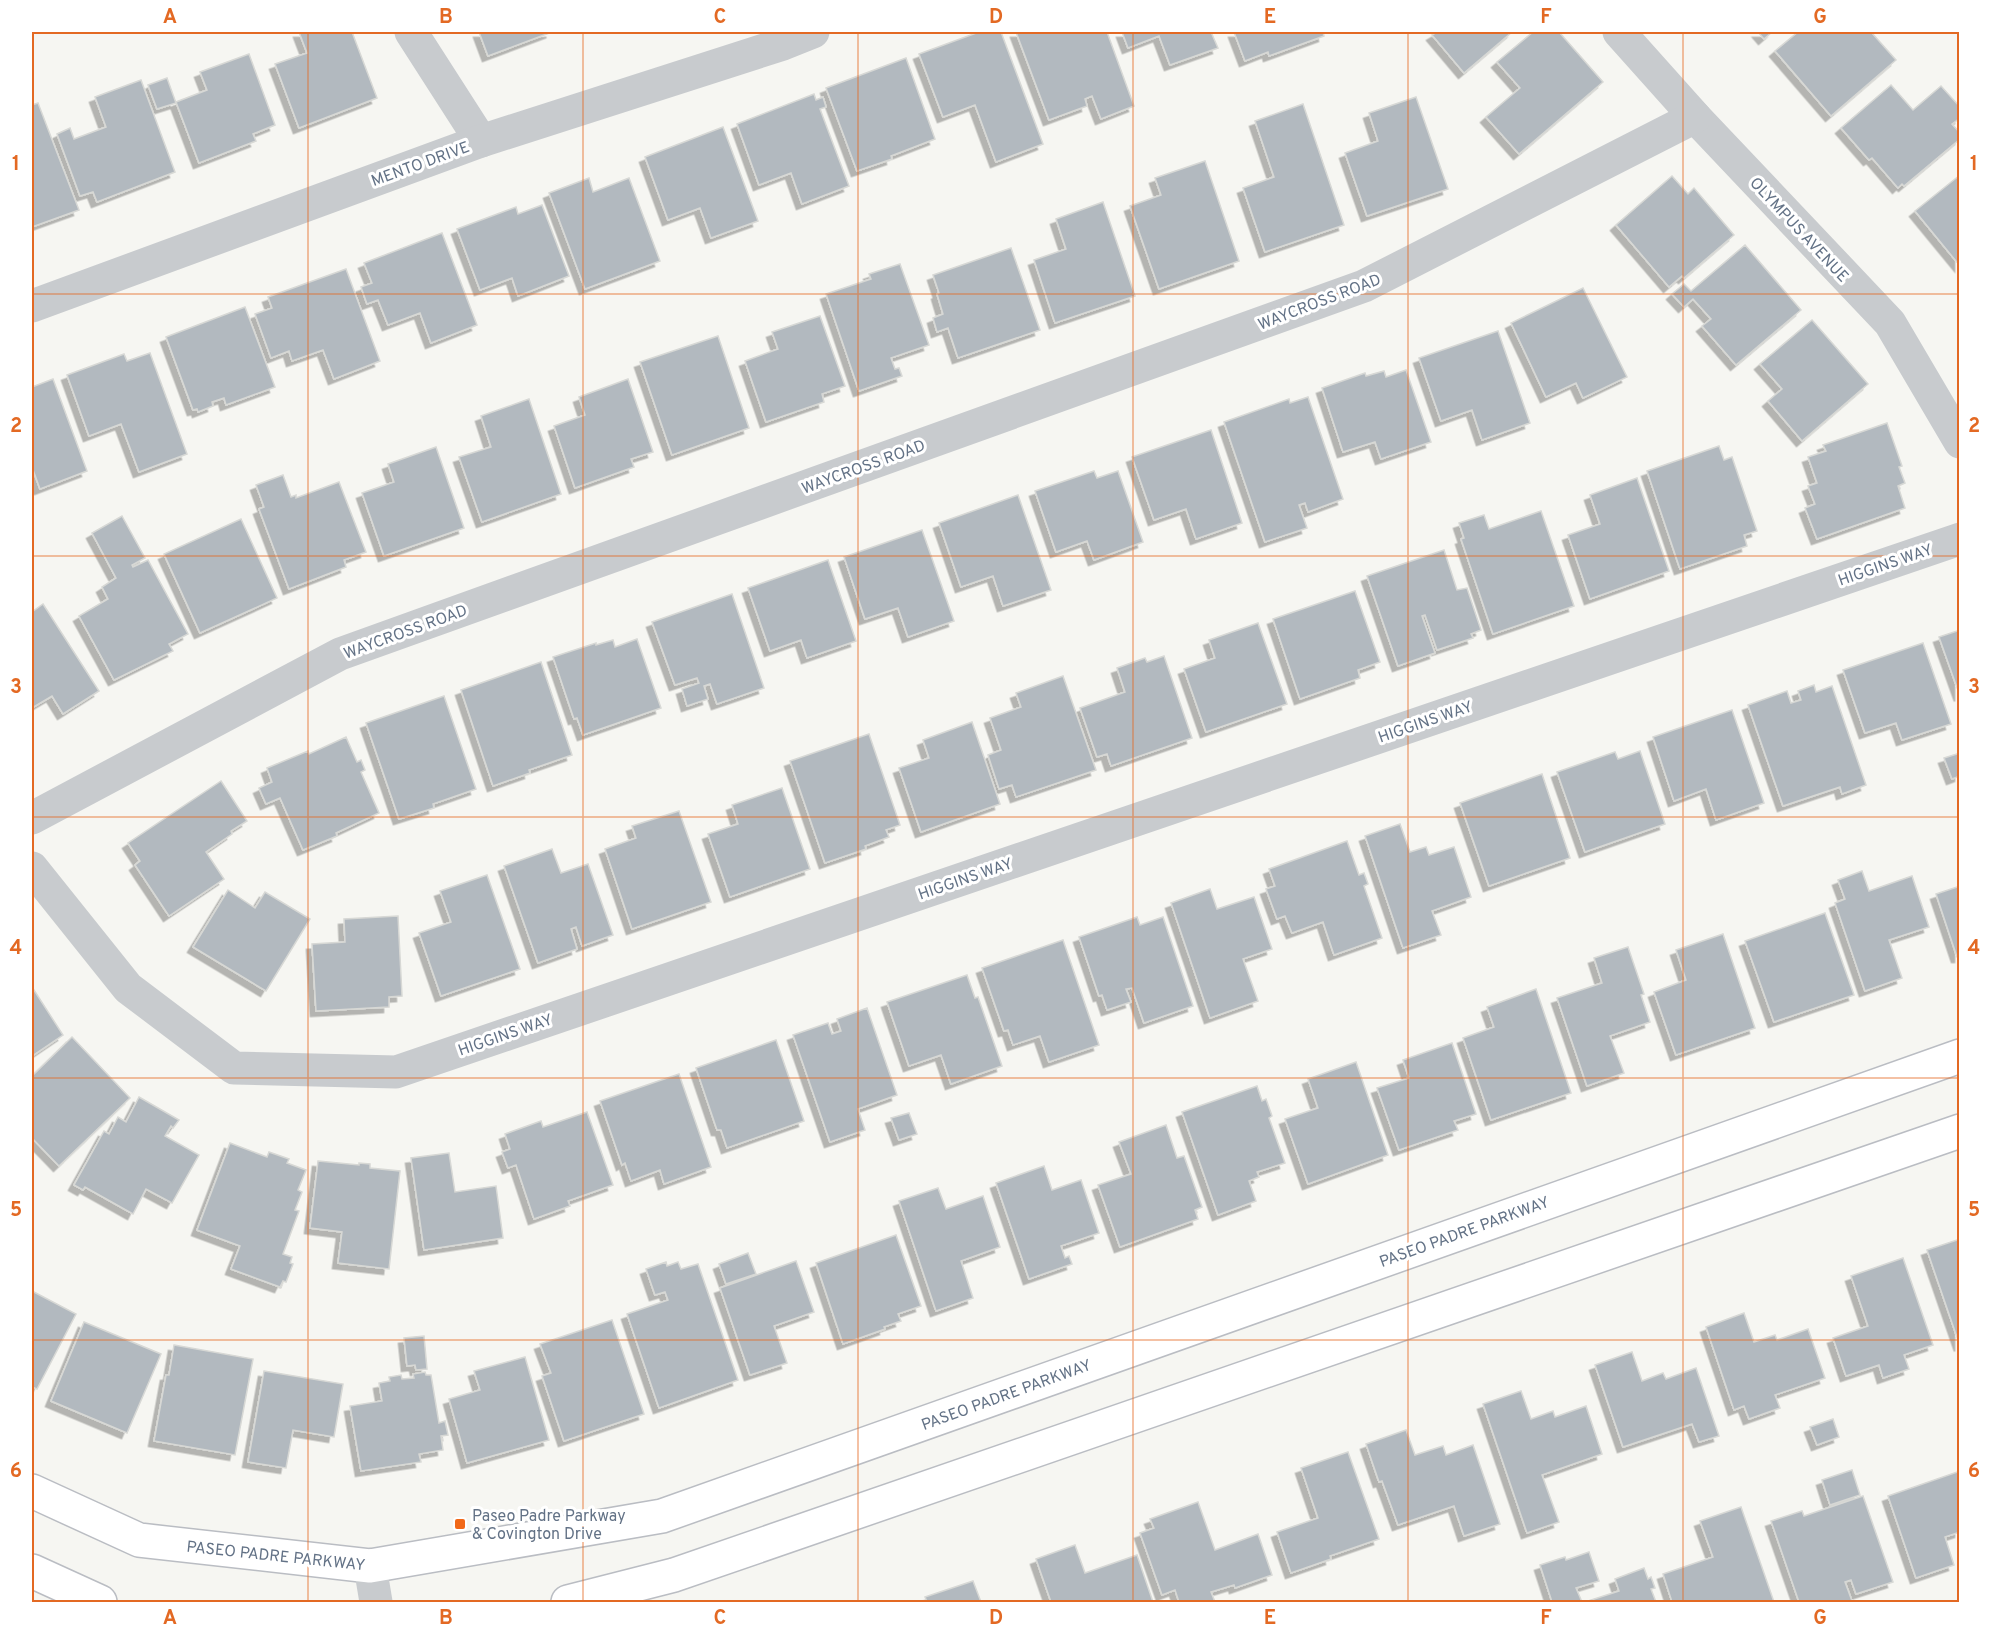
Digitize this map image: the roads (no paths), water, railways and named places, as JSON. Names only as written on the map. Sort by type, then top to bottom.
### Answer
[{"type":"main road","name":"PASEO PADRE PARKWAY","points":[[32,1491],[139,1540],[370,1566],[662,1516],[1959,1056]]},
{"type":"main road","points":[[568,1602],[674,1575],[1959,1131]]},
{"type":"main road","points":[[32,1571],[100,1602]]},
{"type":"street","points":[[411,32],[481,141]]},
{"type":"street","name":"MENTO DRIVE","points":[[32,306],[481,141],[783,44],[813,32]]},
{"type":"street","name":"OLYMPUS AVENUE","points":[[1619,32],[1695,117],[1890,323],[1959,442]]},
{"type":"street","name":"WAYCROSS ROAD","points":[[32,818],[340,654],[1364,286],[1695,117]]},
{"type":"street","name":"HIGGINS WAY","points":[[32,868],[128,988],[234,1068],[396,1072],[1959,539]]},
{"type":"street","points":[[370,1566],[376,1602]]},
{"type":"place","name":"Paseo Padre Parkway & Covington Drive","points":[[460,1524]]}]
